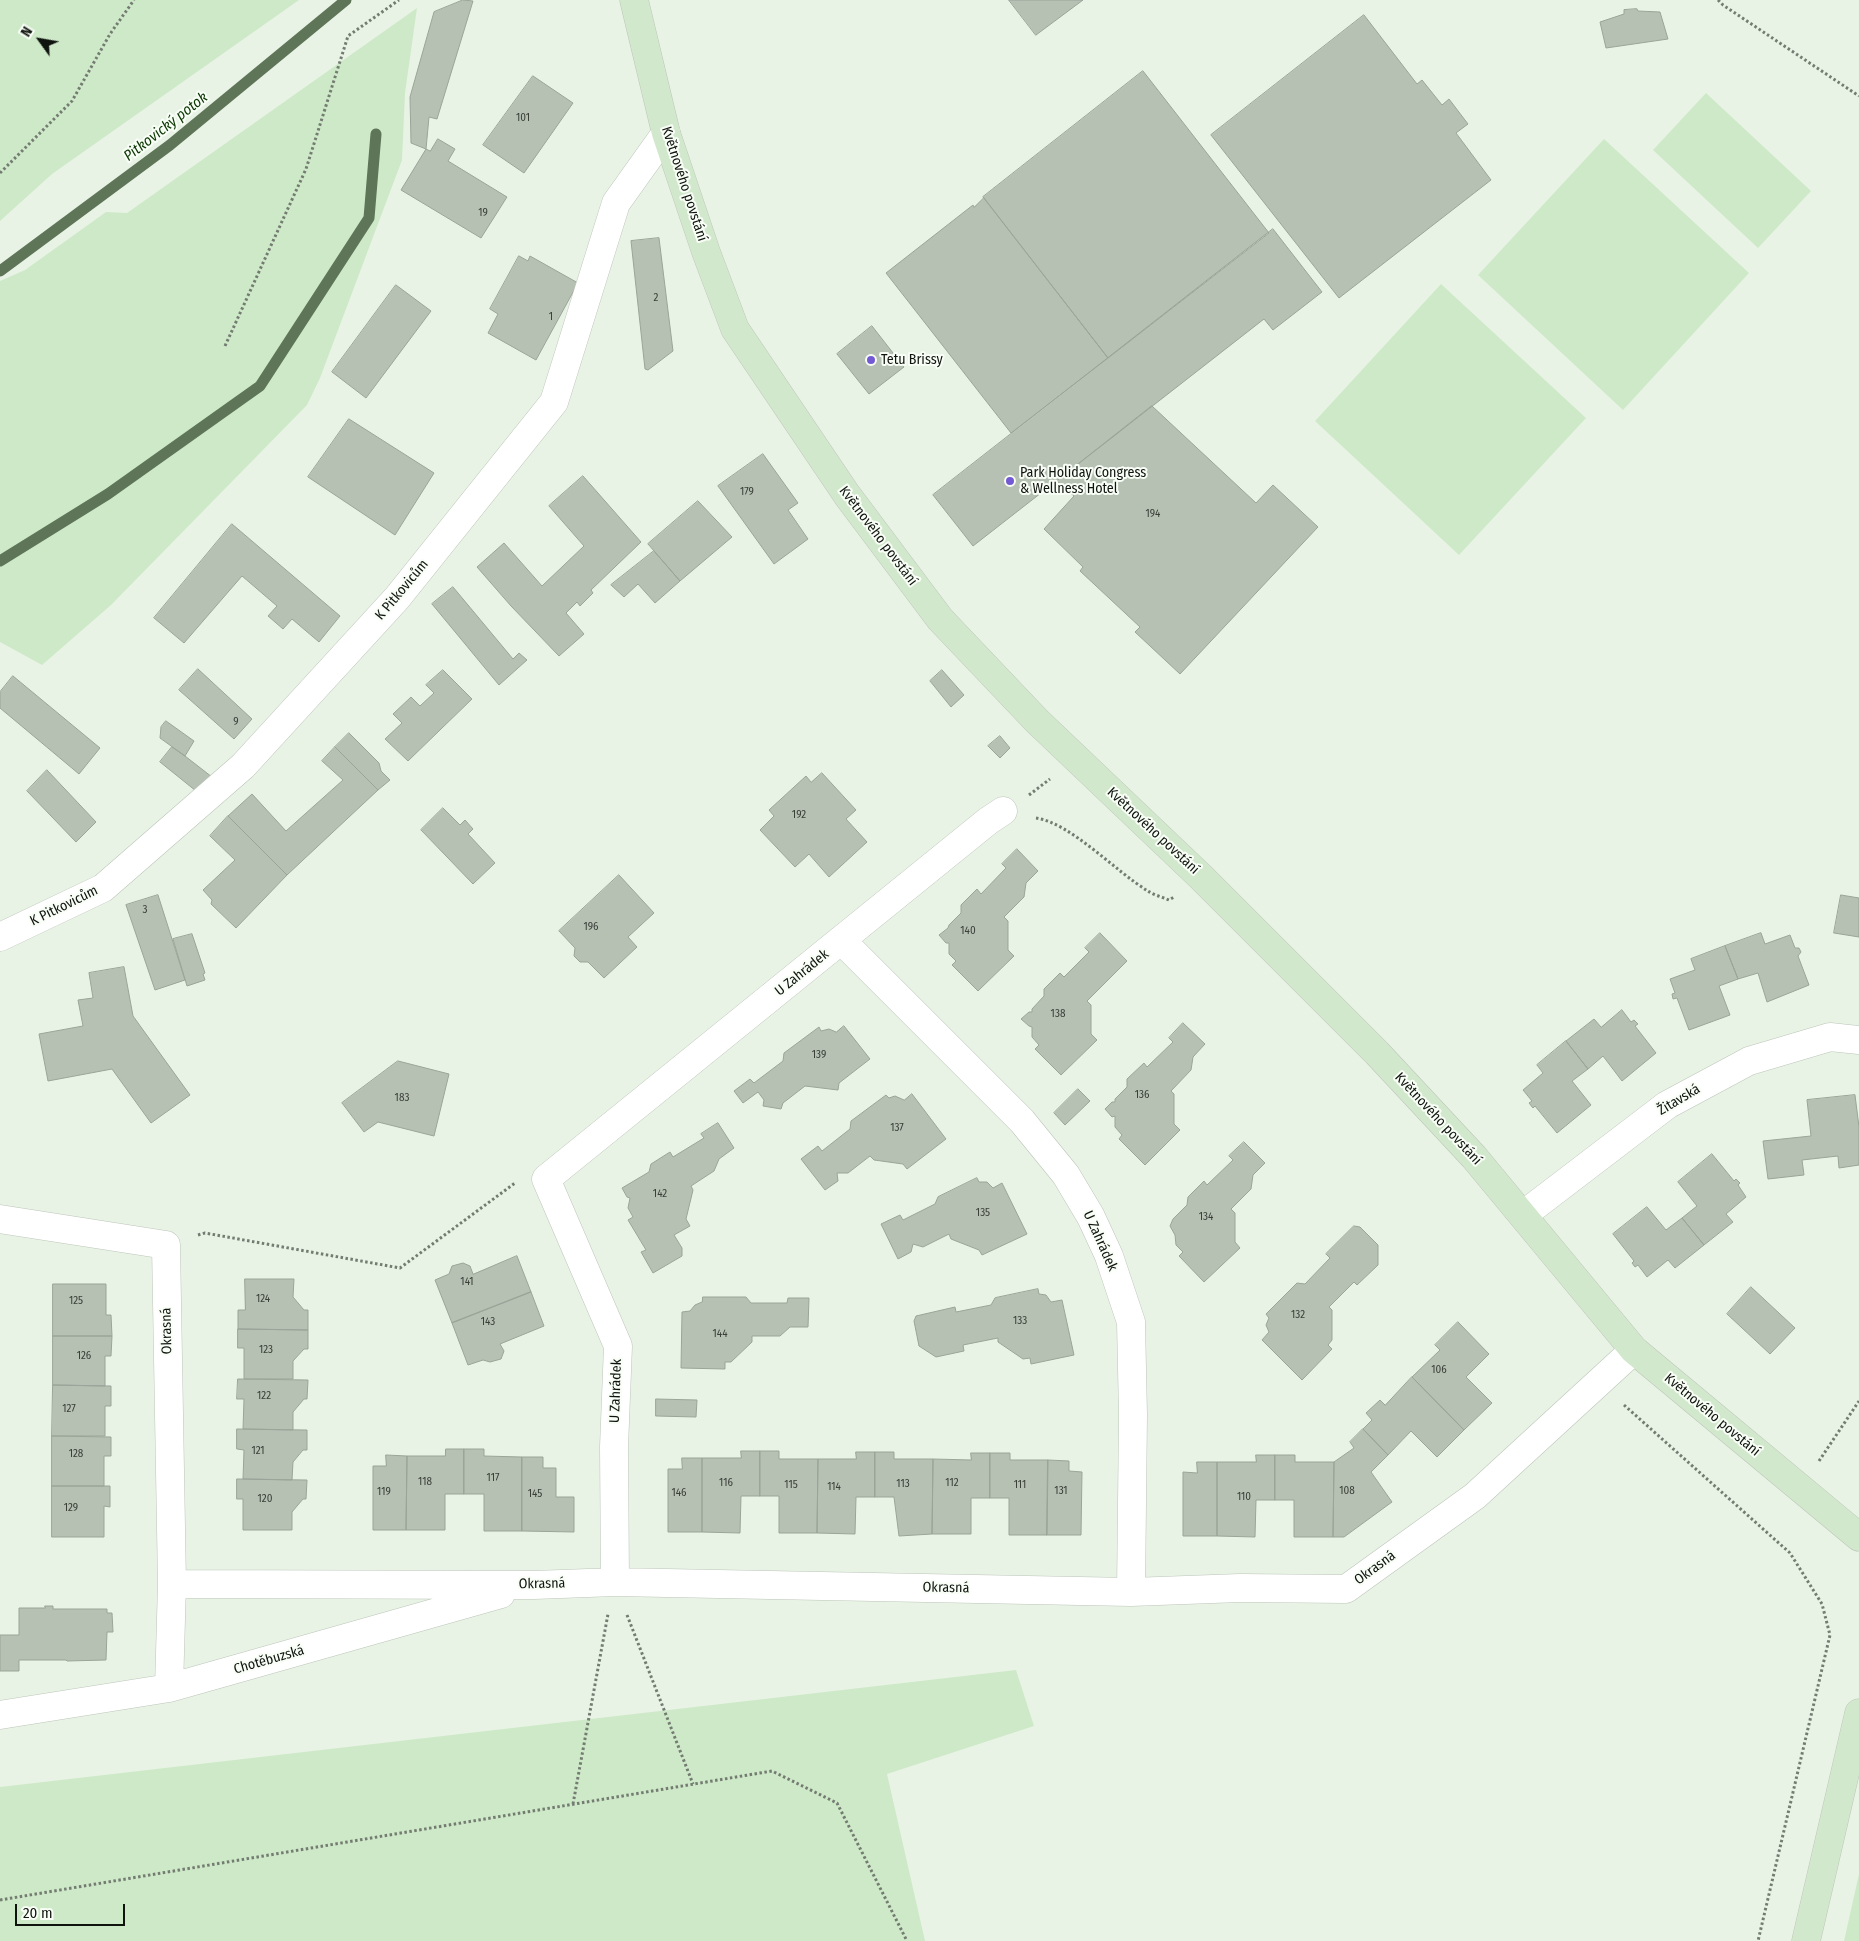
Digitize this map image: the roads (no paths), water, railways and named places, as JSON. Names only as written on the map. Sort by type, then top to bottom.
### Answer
[{"type":"street","name":"Květnového povstání","points":[[634,0],[666,133],[706,252],[735,329],[847,495],[940,618],[1037,721],[1201,877],[1377,1053],[1474,1157],[1634,1350],[1859,1537]]},
{"type":"street","name":"K Pitkovicům","points":[[0,937],[103,888],[243,766],[397,598],[554,402],[616,203],[666,133]]},
{"type":"street","points":[[842,941],[996,816]]},
{"type":"street","name":"U Zahrádek","points":[[614,1582],[614,1447],[618,1346],[546,1179],[842,941],[1022,1121],[1066,1175],[1090,1217],[1109,1256],[1130,1322],[1133,1415],[1131,1592]]},
{"type":"street","name":"Žitavská","points":[[1523,1214],[1667,1106],[1749,1061],[1830,1037],[1859,1040]]},
{"type":"street","name":"Okrasná","points":[[0,1219],[166,1245],[172,1584],[170,1688]]},
{"type":"street","name":"Okrasná","points":[[172,1584],[534,1585],[614,1582],[1131,1592],[1240,1588],[1346,1588],[1474,1496],[1634,1350]]},
{"type":"street","name":"Chotěbuzská","points":[[0,1715],[170,1688],[534,1585]]},
{"type":"street","points":[[1806,1941],[1859,1713]]},
{"type":"waterway","name":"Pitkovický potok","points":[[0,271],[170,145],[346,0]]},
{"type":"waterway","points":[[0,561],[108,494],[260,386],[369,218],[376,134]]},
{"type":"place","name":"Tetu Brissy","points":[[871,360]]},
{"type":"place","name":"Park Holiday Congress & Wellness Hotel","points":[[1010,481]]}]
